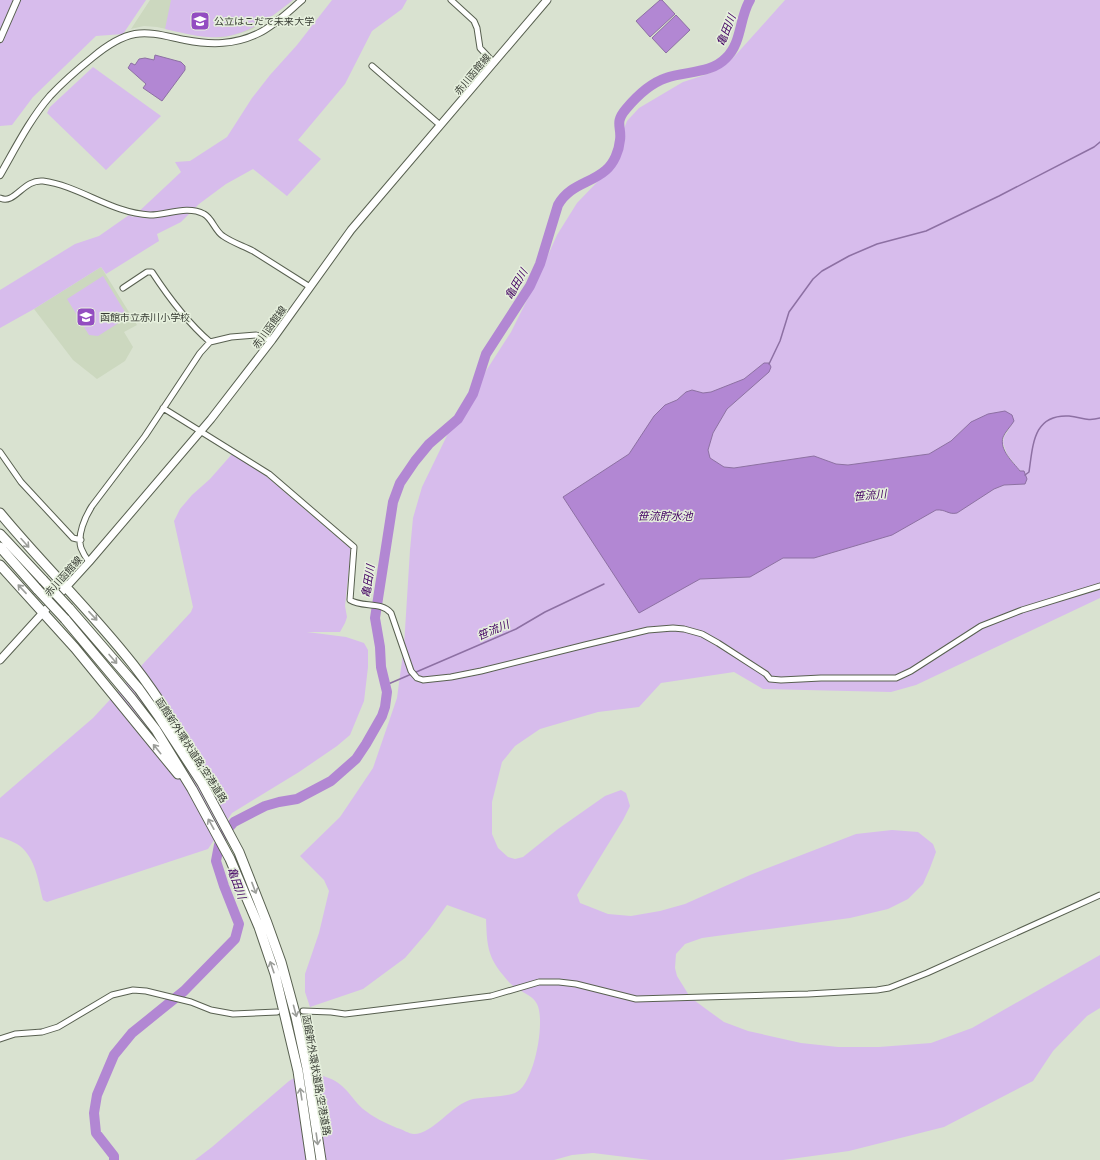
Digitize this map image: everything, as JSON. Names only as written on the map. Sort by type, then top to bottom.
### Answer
[{"type":"highway","points":[[0,513],[104,628],[124,653],[166,711],[184,742],[202,782]]},
{"type":"highway","name":"函館新外環状道路;空港道路","points":[[0,534],[69,608],[139,689],[202,782],[239,852],[281,962],[296,1017],[307,1068],[321,1160]]},
{"type":"highway","name":"函館新外環状道路;空港道路","points":[[0,547],[64,619],[132,699],[156,730],[192,789],[230,858],[275,974],[298,1071],[311,1160]]},
{"type":"highway","points":[[0,565],[75,648],[167,761],[192,789]]},
{"type":"main road","name":"赤川函館線","points":[[0,660],[89,562],[201,432],[272,340],[351,230],[440,125],[464,100],[547,0]]},
{"type":"street","points":[[0,40],[17,0]]},
{"type":"street","points":[[0,175],[28,129],[50,97],[82,66],[114,42],[126,36],[147,34],[217,44],[246,39],[260,33],[302,0]]},
{"type":"street","points":[[451,0],[474,21],[477,28],[480,48],[494,63]]},
{"type":"street","points":[[372,66],[440,125]]},
{"type":"street","points":[[0,198],[4,200],[8,199],[14,196],[27,184],[42,181],[77,190],[98,201],[128,211],[150,215],[190,210],[204,214],[222,235],[236,244],[251,250],[310,287]]},
{"type":"street","points":[[123,288],[147,272],[152,272],[166,294],[195,329],[210,342]]},
{"type":"street","points":[[89,562],[81,547],[81,540],[83,524],[92,506],[132,454],[200,353],[210,342],[231,336],[256,335],[272,340]]},
{"type":"street","points":[[163,408],[269,474],[354,547],[350,600],[355,603],[381,606],[389,610],[411,671],[415,676],[423,680],[458,676],[648,630],[673,628],[684,629],[702,634],[770,678],[781,680],[820,678],[896,678],[911,672],[981,626],[1022,610],[1100,586]]},
{"type":"street","points":[[0,452],[27,488],[73,538],[81,540]]},
{"type":"street","points":[[303,1011],[345,1014],[370,1011],[492,996],[539,982],[576,984],[636,999],[808,994],[877,990],[889,988],[927,973],[1100,895]]},
{"type":"street","points":[[0,1039],[15,1034],[50,1031],[112,995],[133,990],[146,991],[191,1002],[211,1010],[233,1014],[277,1012]]},
{"type":"shaded area","points":[[0,0],[146,0],[123,34],[96,36],[33,97],[12,125],[0,126]]},
{"type":"shaded area","name":"公立はこだて未来大学","points":[[150,0],[293,0],[253,29],[222,38],[198,36],[157,27],[144,26],[131,29]]},
{"type":"shaded area","name":"公立はこだて未来大学","points":[[171,0],[293,0],[274,15],[243,32],[220,37],[208,37],[165,29]]},
{"type":"shaded area","points":[[332,0],[407,0],[402,9],[372,31],[345,84],[298,140],[321,159],[287,196],[253,169],[226,184],[199,204],[181,222],[157,234],[159,241],[106,274],[101,267],[34,309],[0,328],[0,290],[75,244],[99,236],[129,215],[133,217],[181,172],[175,162],[190,161],[227,137],[252,98],[297,45]]},
{"type":"shaded area","points":[[785,0],[1100,0],[1100,598],[916,685],[891,692],[763,689],[734,672],[661,683],[639,707],[598,712],[540,729],[515,746],[502,762],[492,802],[492,834],[498,848],[508,857],[515,859],[523,857],[558,829],[605,796],[621,790],[626,793],[630,806],[577,895],[580,903],[608,914],[631,916],[660,911],[685,904],[750,875],[856,834],[892,830],[918,832],[933,844],[936,852],[923,884],[908,899],[888,909],[850,918],[702,938],[685,944],[676,954],[675,968],[677,976],[690,997],[724,1022],[748,1031],[801,1043],[838,1047],[879,1047],[931,1043],[972,1028],[1100,955],[1100,1008],[1087,1016],[1053,1051],[1033,1081],[944,1127],[849,1151],[783,1160],[650,1160],[593,1153],[572,1155],[554,1160],[195,1160],[289,1081],[305,1075],[317,1075],[333,1080],[342,1086],[363,1109],[371,1115],[379,1120],[414,1134],[421,1133],[428,1129],[465,1102],[473,1099],[515,1093],[522,1088],[528,1079],[533,1066],[539,1038],[540,1024],[537,1004],[531,997],[511,984],[494,962],[489,949],[486,919],[447,905],[429,930],[405,958],[363,989],[310,1007],[305,992],[305,974],[319,933],[329,891],[324,880],[300,856],[340,817],[373,768],[397,698],[404,646],[413,518],[422,487],[455,419],[511,332],[557,235],[577,203],[603,176],[611,162],[627,121],[639,108],[683,82],[711,73],[733,58]],"holes":[[[764,363],[769,372],[727,409],[713,433],[708,450],[710,458],[724,467],[734,468],[814,456],[836,464],[848,465],[929,454],[951,441],[971,422],[1014,421],[1004,437],[1003,443],[1007,454],[1020,471],[1025,484],[1004,485],[994,489],[957,513],[936,510],[891,535],[814,558],[783,558],[750,577],[700,579],[639,612],[564,497],[629,454],[665,405],[677,400],[686,392],[692,390],[703,393],[711,392],[744,379]]]},
{"type":"shaded area","points":[[93,67],[161,116],[106,170],[47,113],[50,107]]},
{"type":"shaded area","name":"函館市立赤川小学校","points":[[101,267],[137,325],[124,332],[133,347],[125,361],[97,379],[73,360],[34,309]]},
{"type":"shaded area","points":[[103,276],[128,317],[98,336],[89,335],[67,299]]},
{"type":"shaded area","points":[[232,454],[266,476],[351,549],[345,606],[347,617],[345,623],[340,632],[307,632],[346,637],[364,643],[368,650],[368,667],[364,701],[350,735],[337,746],[299,772],[232,813],[208,849],[47,902],[43,900],[36,871],[30,857],[16,843],[0,837],[0,798],[93,718],[191,612],[193,607],[174,521],[180,509],[192,495],[210,479]]},
{"type":"water","points":[[660,0],[662,0],[675,14],[650,37],[636,21]]},
{"type":"water","points":[[676,15],[690,30],[666,53],[652,38]]},
{"type":"water","points":[[155,55],[181,62],[185,66],[185,70],[162,101],[143,88],[146,84],[128,68],[131,63],[135,65],[139,59],[145,58],[154,60]]},
{"type":"water","name":"笹流貯水池","points":[[764,363],[769,363],[771,367],[769,372],[727,409],[713,433],[708,450],[710,458],[724,467],[734,468],[814,456],[836,464],[848,465],[929,454],[951,441],[971,422],[988,414],[1005,411],[1012,415],[1014,421],[1003,437],[1003,447],[1007,456],[1020,471],[1024,471],[1027,479],[1025,484],[1004,485],[994,489],[957,513],[936,510],[892,535],[814,558],[783,558],[750,577],[700,579],[639,613],[563,497],[629,454],[654,416],[665,405],[677,400],[686,392],[692,390],[703,393],[711,392],[744,379]]},
{"type":"waterway","name":"亀田川","points":[[114,1160],[114,1156],[96,1133],[94,1113],[97,1095],[114,1055],[132,1033],[184,991],[235,939],[239,924],[216,861],[219,845],[225,832],[234,822],[265,806],[297,799],[331,781],[356,759],[382,716],[387,692],[381,667],[380,647],[375,618],[393,502],[400,483],[429,444],[458,419],[473,394],[486,354],[530,286],[540,264],[558,205],[574,188],[600,175],[614,160],[619,144],[619,122],[622,114],[639,95],[660,80],[705,70],[713,67],[726,58],[731,52],[738,38],[746,7],[750,0]]},
{"type":"waterway","points":[[769,364],[780,341],[789,312],[813,279],[822,271],[849,256],[877,244],[926,231],[999,196],[1094,147],[1100,142]]},
{"type":"waterway","name":"笹流川","points":[[1025,475],[1029,472],[1037,433],[1048,420],[1057,417],[1069,416],[1087,419],[1100,418]]},
{"type":"waterway","name":"笹流川","points":[[386,685],[516,629],[545,612],[604,584]]},
{"type":"place","name":"公立はこだて未来大学","points":[[200,21]]},
{"type":"place","name":"函館市立赤川小学校","points":[[86,317]]}]
